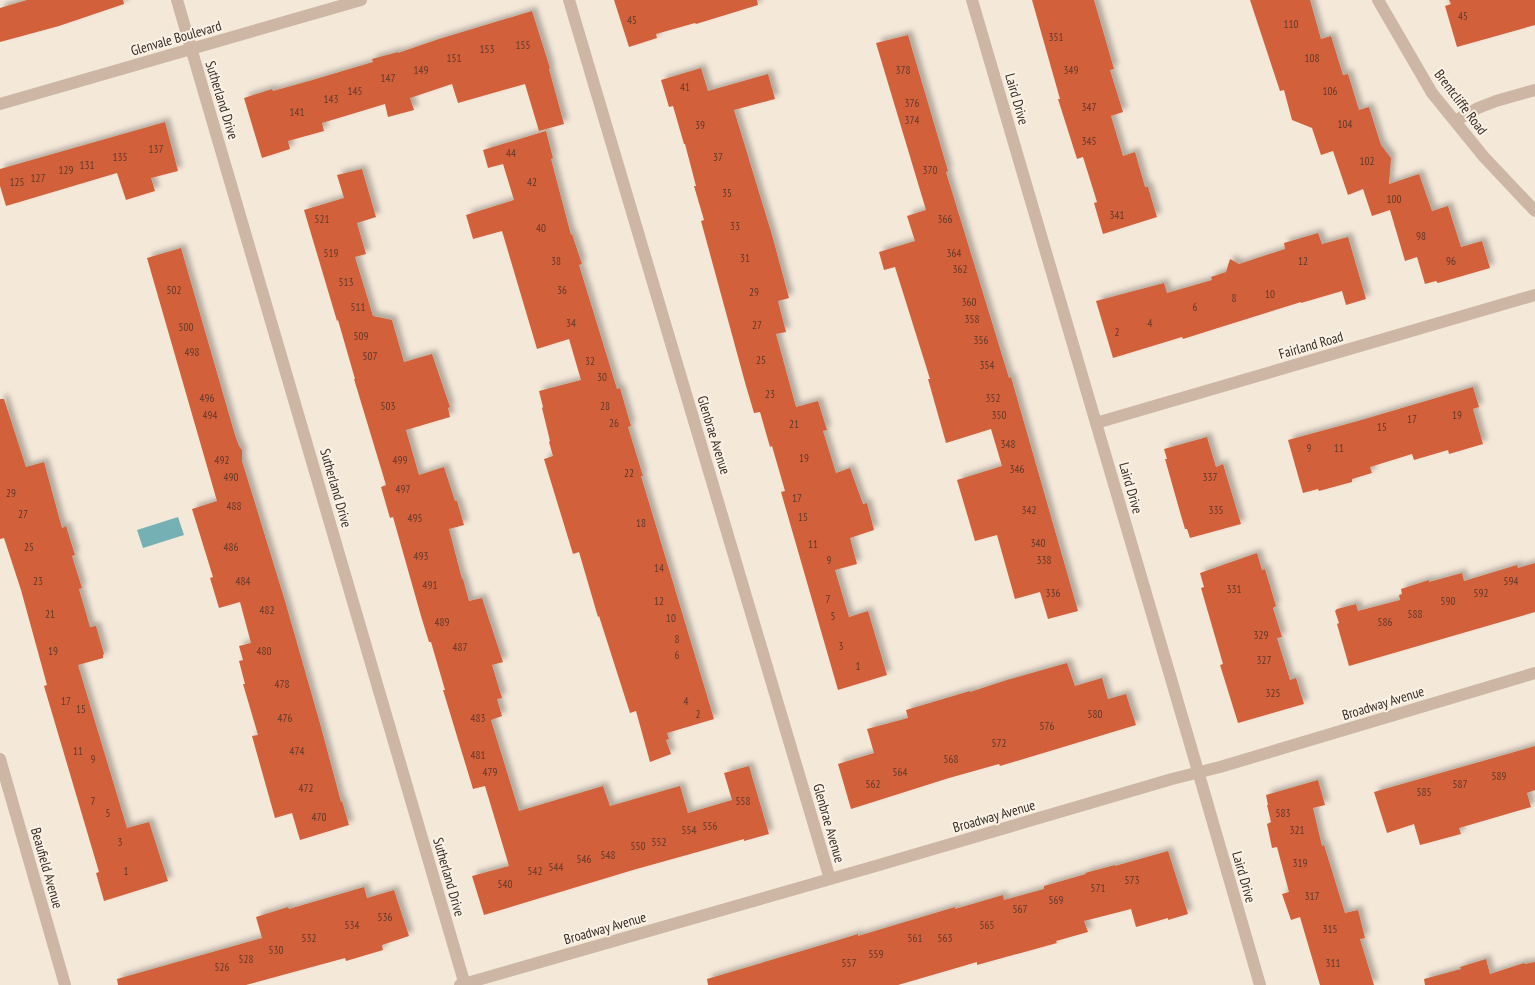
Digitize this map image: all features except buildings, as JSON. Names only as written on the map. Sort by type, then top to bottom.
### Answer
[{"type":"street","name":"Sutherland Drive","points":[[177,0],[463,984]]},
{"type":"street","name":"Glenvale Boulevard","points":[[0,104],[361,0]]},
{"type":"street","name":"Glenbrae Avenue","points":[[570,0],[830,879]]},
{"type":"street","name":"Laird Drive","points":[[972,0],[1260,985]]},
{"type":"street","name":"Brentcliffe Road","points":[[1378,0],[1432,93],[1484,157],[1535,211]]},
{"type":"street","points":[[1455,122],[1478,108],[1535,90]]},
{"type":"street","name":"Fairland Road","points":[[1096,423],[1535,295]]},
{"type":"street","name":"Broadway Avenue","points":[[463,984],[1535,673]]},
{"type":"street","name":"Beaufield Avenue","points":[[0,759],[64,985]]},
{"type":"water","points":[[178,517],[184,535],[143,548],[137,530]]}]
